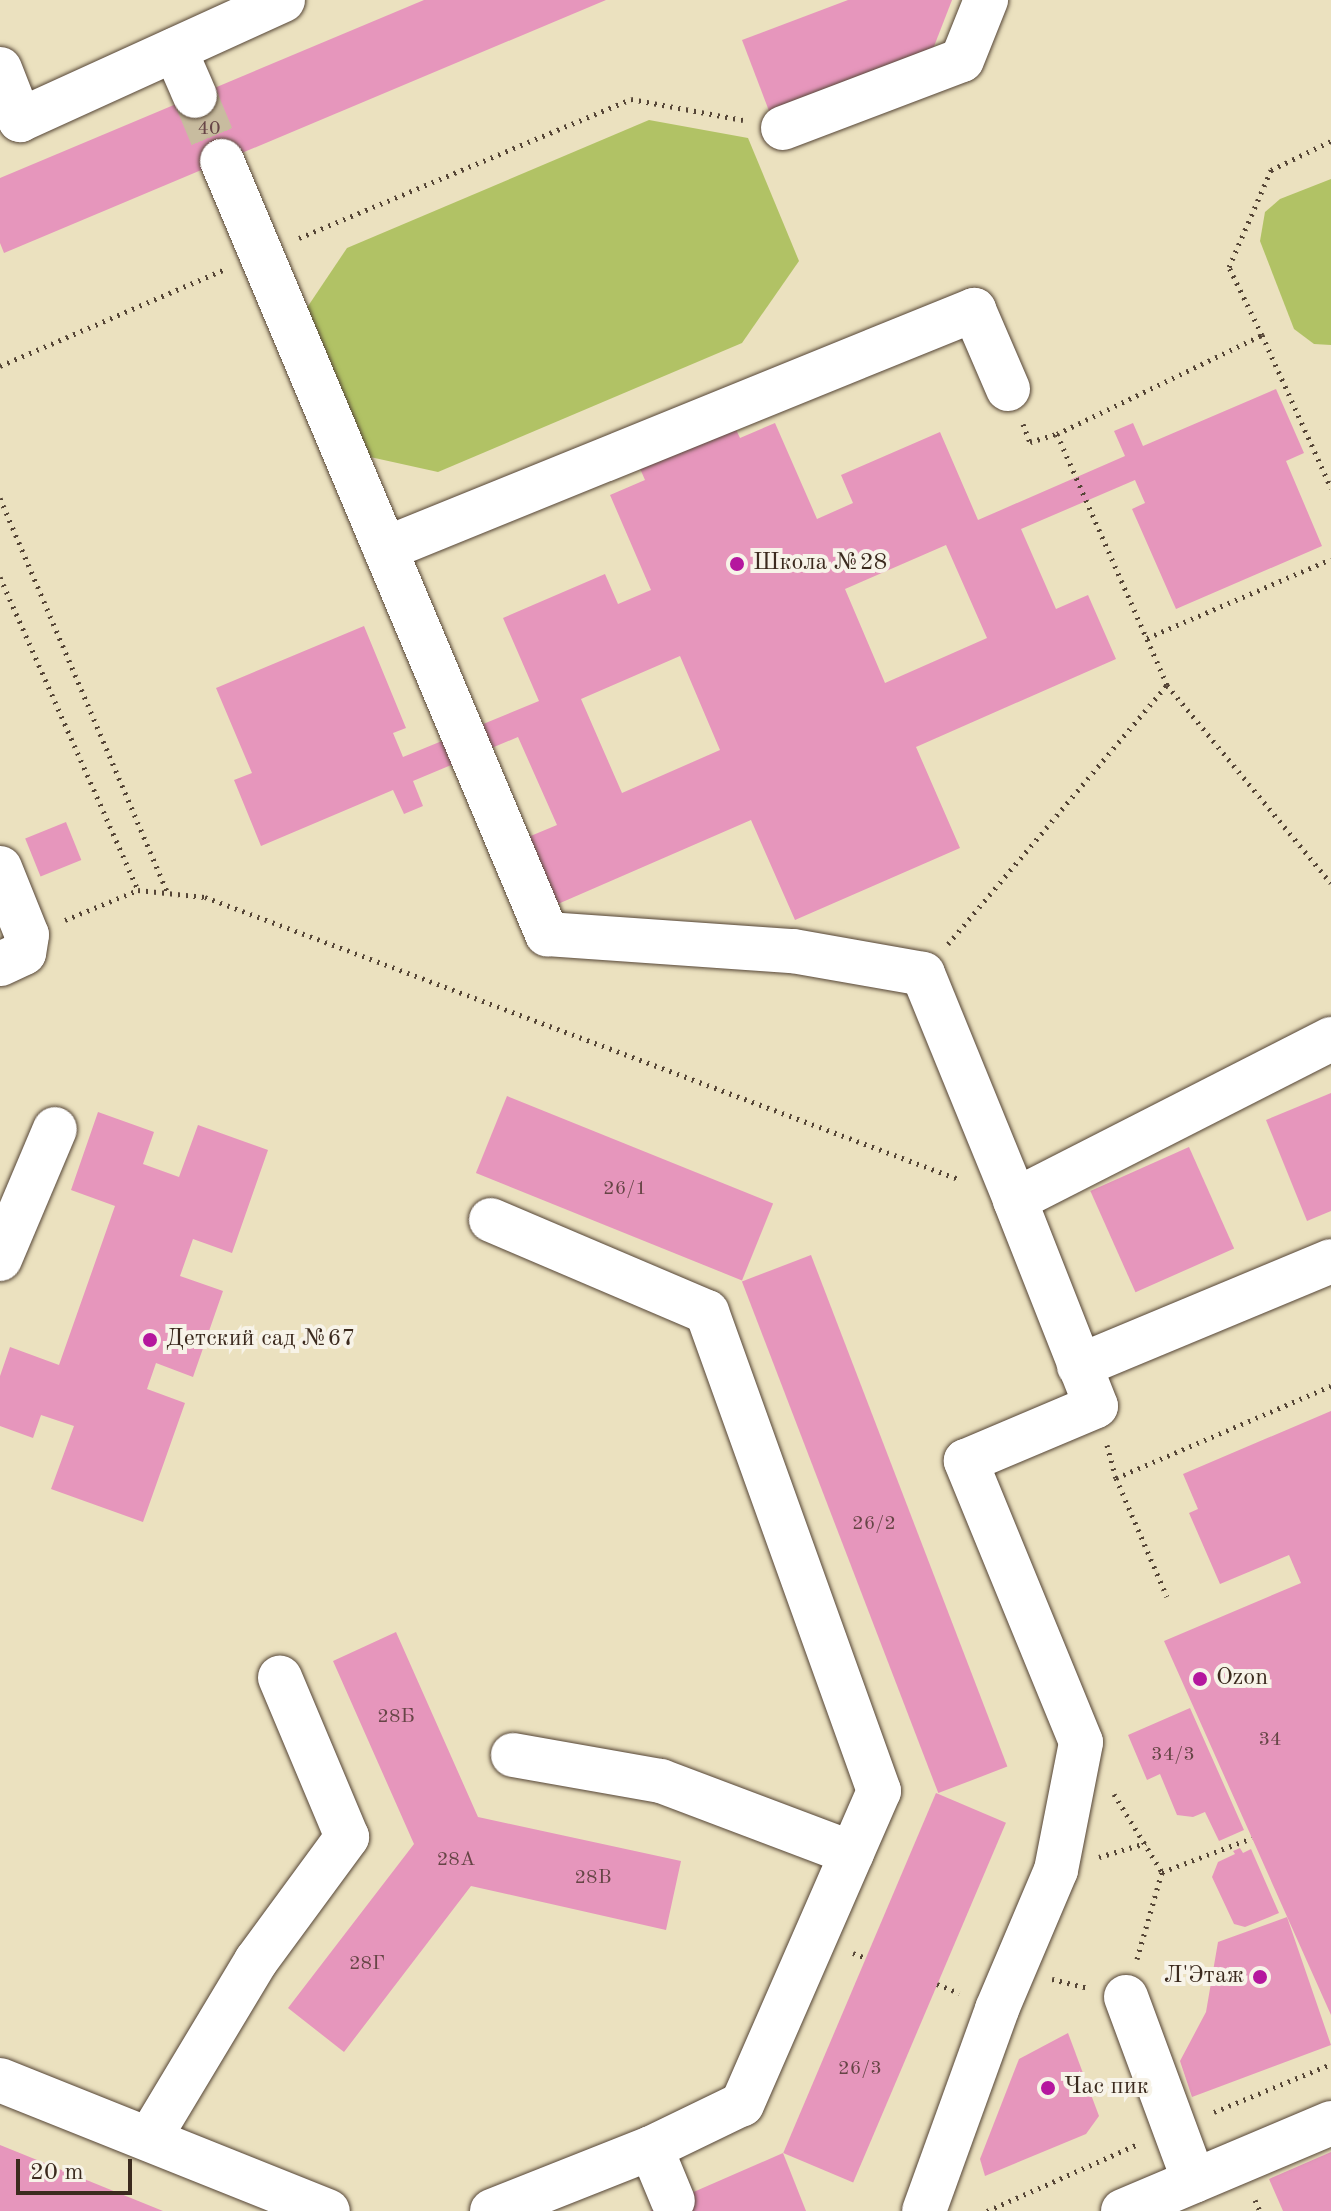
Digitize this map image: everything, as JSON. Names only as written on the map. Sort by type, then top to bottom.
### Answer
[{"type":"street","points":[[0,69],[20,120],[283,0]]},
{"type":"street","points":[[783,128],[962,60],[986,0]]},
{"type":"street","points":[[175,50],[195,96]]},
{"type":"street","points":[[222,161],[547,934],[793,951],[923,974],[1096,1406],[966,1461],[1081,1742],[1056,1870],[1014,1969],[924,2211]]},
{"type":"street","points":[[385,549],[974,310],[1008,389]]},
{"type":"street","points":[[0,868],[13,950]]},
{"type":"street","points":[[1015,1200],[1331,1039]]},
{"type":"street","points":[[0,1259],[55,1129]]},
{"type":"street","points":[[491,1220],[707,1312],[879,1791],[742,2104],[651,2148],[492,2211]]},
{"type":"street","points":[[1079,1366],[1331,1261]]},
{"type":"street","points":[[149,2139],[256,1961],[347,1837],[280,1678]]},
{"type":"street","points":[[513,1755],[661,1781],[852,1853]]},
{"type":"street","points":[[1126,1997],[1194,2181]]},
{"type":"street","points":[[0,2080],[328,2211]]},
{"type":"street","points":[[1123,2211],[1331,2123]]},
{"type":"street","points":[[651,2148],[673,2201]]},
{"type":"path","points":[[0,366],[631,99],[783,128]]},
{"type":"path","points":[[1331,141],[1271,170],[1229,267],[1331,488]]},
{"type":"path","points":[[1008,389],[1030,442],[1057,434],[1262,335]]},
{"type":"path","points":[[1057,434],[1167,685],[1331,883]]},
{"type":"path","points":[[0,498],[167,892]]},
{"type":"path","points":[[1147,638],[1331,559]]},
{"type":"path","points":[[0,577],[138,890]]},
{"type":"path","points":[[923,974],[1167,685]]},
{"type":"path","points":[[13,950],[138,890],[205,897],[1015,1200]]},
{"type":"path","points":[[1116,1478],[1331,1386]]},
{"type":"path","points":[[1096,1406],[1116,1478],[1167,1597]]},
{"type":"path","points":[[1014,1969],[1126,1997],[1162,1872],[1081,1742]]},
{"type":"path","points":[[1162,1872],[1252,1838]]},
{"type":"path","points":[[987,2211],[1175,2128],[1331,2064]]},
{"type":"green space","points":[[649,120],[748,138],[799,261],[742,343],[438,472],[343,451],[292,330],[347,248]]},
{"type":"green space","points":[[1331,179],[1331,345],[1314,344],[1294,329],[1260,241],[1265,212],[1280,199]]},
{"type":"building","points":[[424,0],[606,0],[4,253],[0,243],[0,178]]},
{"type":"building","points":[[848,0],[952,0],[933,49],[769,111],[742,40]]},
{"type":"building","points":[[1276,389],[1304,453],[1286,461],[1322,546],[1176,609],[1132,509],[1145,503],[1135,480],[1021,529],[1056,609],[1088,595],[1116,659],[916,747],[960,848],[795,920],[751,820],[551,907],[521,840],[557,825],[518,737],[413,781],[423,806],[404,814],[393,790],[261,846],[234,780],[252,773],[216,688],[364,626],[406,728],[393,733],[403,757],[539,701],[503,618],[605,574],[618,604],[651,590],[610,495],[645,480],[638,464],[733,423],[740,438],[775,423],[817,519],[853,503],[841,475],[940,432],[978,520],[1125,456],[1114,431],[1133,423],[1143,446]],"holes":[[[946,545],[987,638],[885,683],[845,589]],[[680,656],[720,750],[622,793],[581,699]]]},
{"type":"building","points":[[66,822],[81,860],[41,876],[25,838]]},
{"type":"building","points":[[1331,1093],[1331,1211],[1307,1221],[1266,1120]]},
{"type":"building","points":[[507,1096],[773,1204],[742,1280],[476,1173]]},
{"type":"building","points":[[98,1112],[154,1132],[143,1164],[179,1177],[198,1125],[268,1150],[232,1253],[193,1239],[180,1276],[223,1291],[193,1377],[156,1363],[147,1389],[185,1403],[143,1522],[51,1489],[74,1426],[41,1415],[33,1438],[0,1426],[0,1376],[10,1347],[59,1365],[115,1206],[71,1190]]},
{"type":"building","points":[[1189,1147],[1234,1248],[1135,1292],[1090,1191]]},
{"type":"building","points":[[811,1255],[1007,1767],[938,1793],[742,1282]]},
{"type":"building","points":[[1331,1411],[1331,2015],[1164,1641],[1301,1583],[1289,1555],[1220,1584],[1189,1513],[1198,1509],[1183,1474]]},
{"type":"building","points":[[396,1632],[478,1817],[681,1861],[666,1930],[471,1886],[344,2052],[288,2008],[414,1844],[333,1661]]},
{"type":"building","points":[[1190,1708],[1244,1830],[1219,1841],[1205,1812],[1193,1817],[1177,1815],[1160,1774],[1147,1780],[1128,1735]]},
{"type":"building","points":[[936,1793],[1006,1823],[853,2183],[783,2153]]},
{"type":"building","points":[[1240,1848],[1243,1853],[1251,1849],[1279,1913],[1245,1927],[1234,1924],[1212,1877],[1218,1862]]},
{"type":"building","name":"Л'Этаж","points":[[1287,1917],[1331,2045],[1192,2097],[1180,2061],[1206,2012],[1218,1942]]},
{"type":"building","name":"Час пик","points":[[1068,2033],[1099,2116],[1086,2134],[985,2176],[980,2159],[1019,2059]]},
{"type":"building","points":[[0,2145],[163,2211],[0,2211]]},
{"type":"building","points":[[1331,2152],[1331,2211],[1283,2211],[1269,2179]]},
{"type":"building","points":[[783,2153],[806,2211],[650,2211]]},
{"type":"tunnel","points":[[195,96],[222,161]]},
{"type":"place","name":"Школа №28","points":[[737,564]]},
{"type":"place","name":"Детский сад №67","points":[[150,1340]]},
{"type":"place","name":"Ozon","points":[[1200,1679]]},
{"type":"place","name":"Л'Этаж","points":[[1260,1977]]},
{"type":"place","name":"Час пик","points":[[1048,2088]]}]
